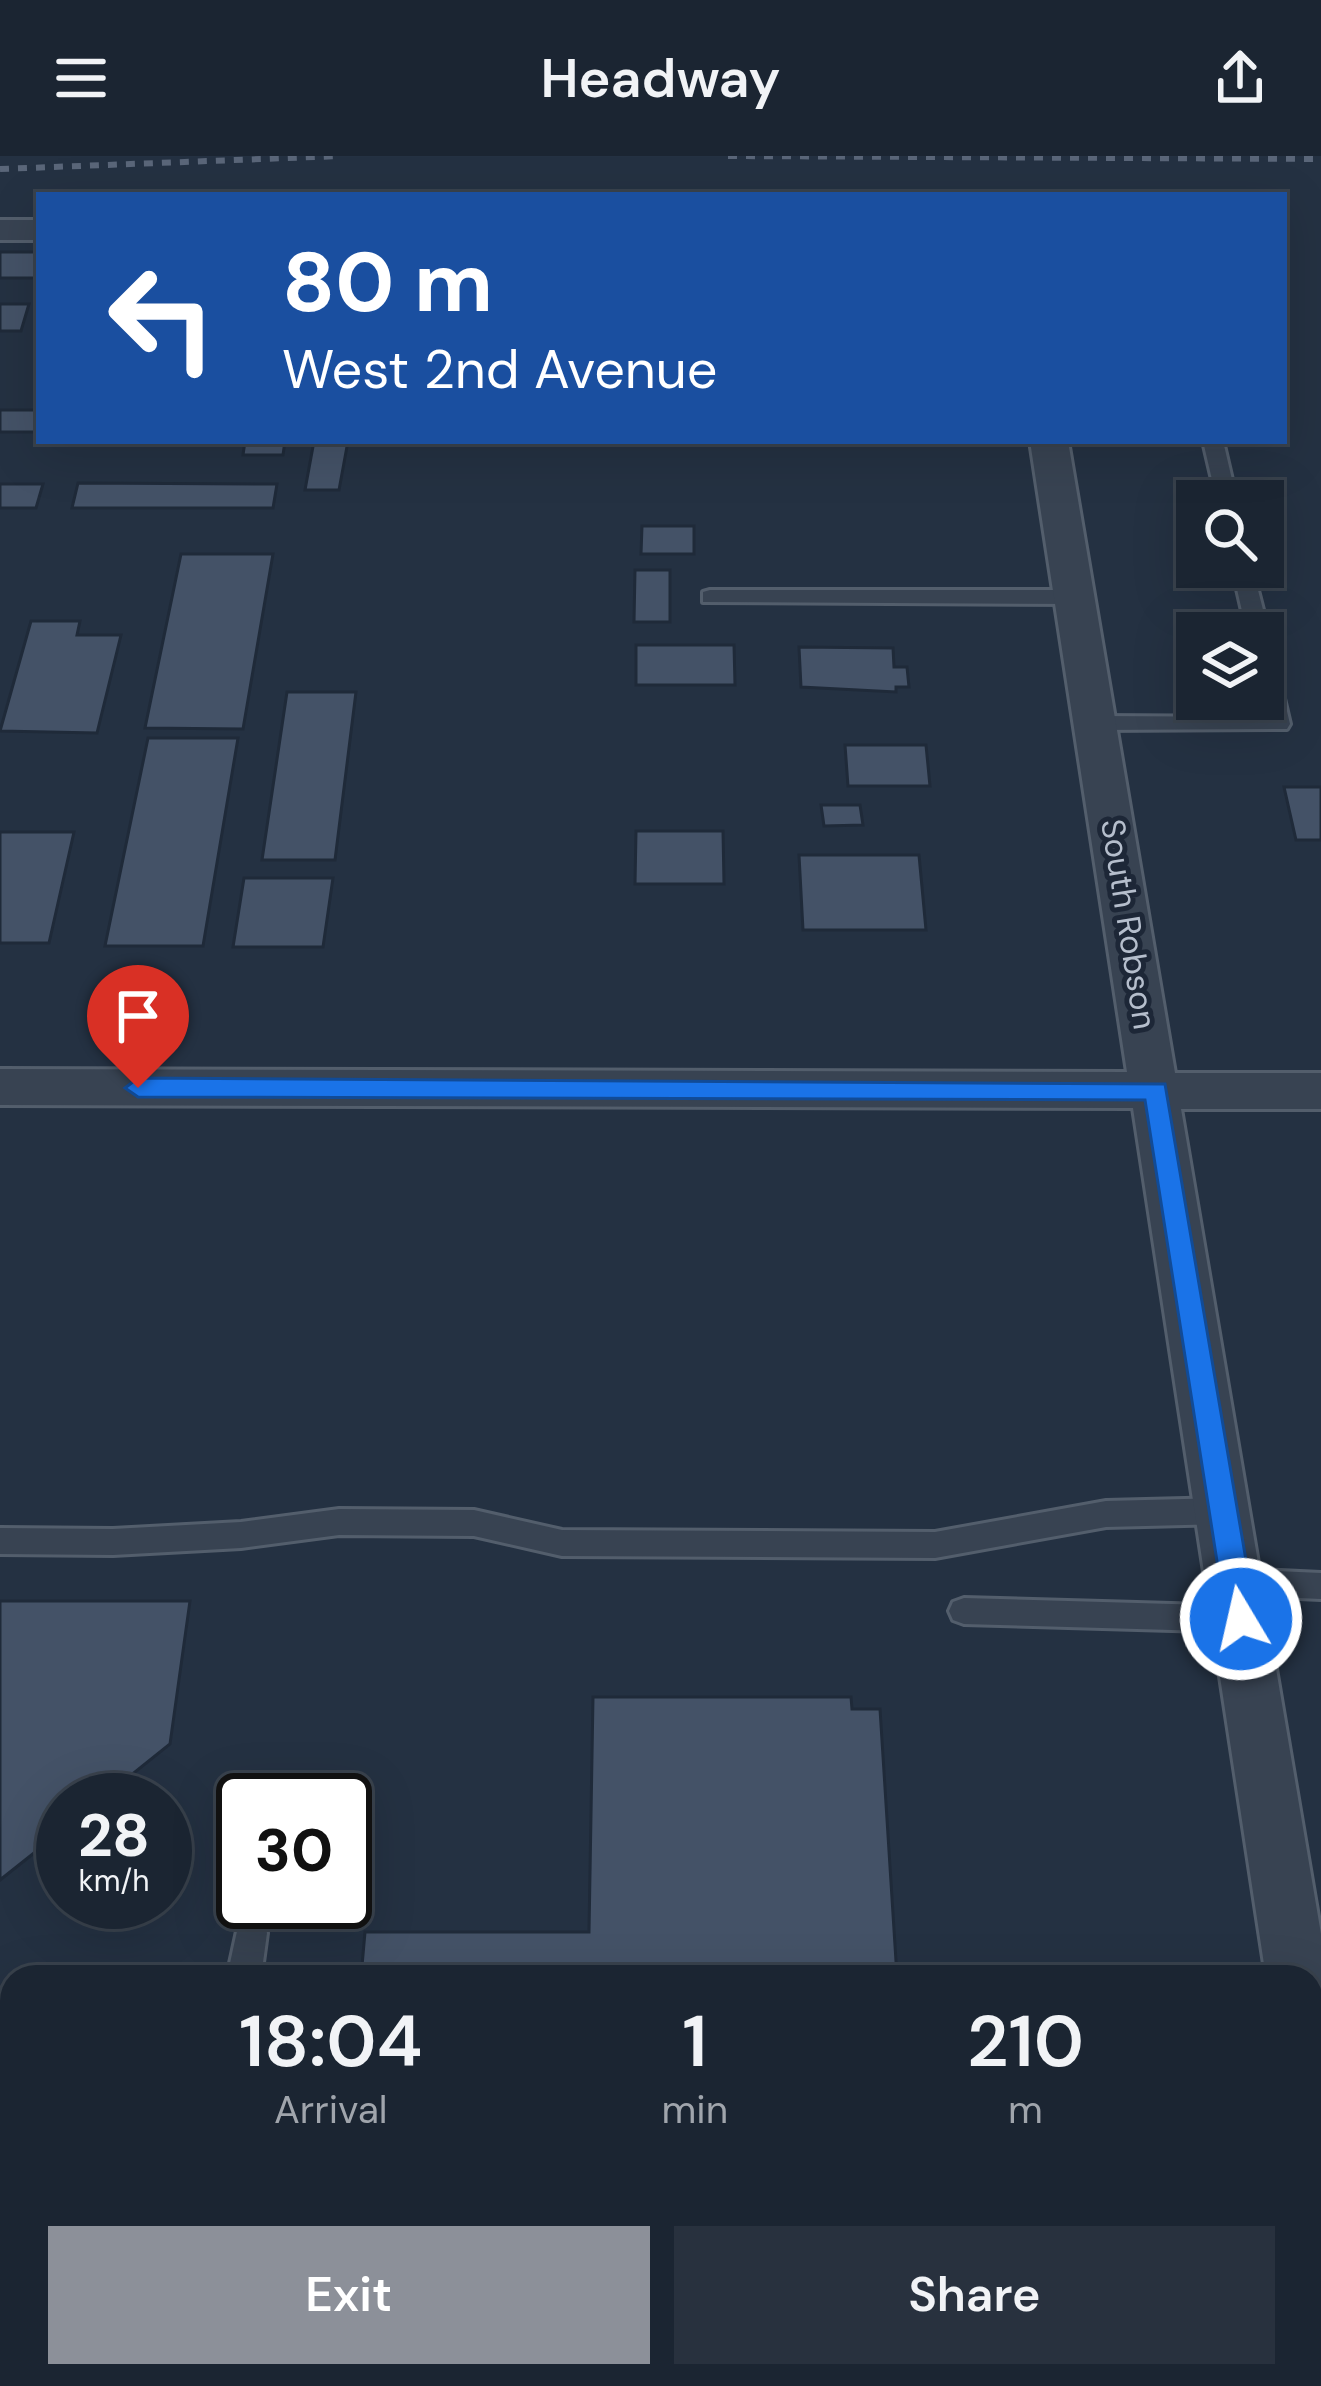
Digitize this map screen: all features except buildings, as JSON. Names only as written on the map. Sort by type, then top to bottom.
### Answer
[{"type":"street","points":[[0,230],[36,230]]},
{"type":"street","name":"South Robson","points":[[1050,444],[1295,1965]]},
{"type":"street","points":[[0,1087],[1321,1091]]},
{"type":"lane","points":[[1214,444],[1222,480]]},
{"type":"lane","points":[[710,596],[1075,597]]},
{"type":"lane","points":[[1096,723],[1279,724],[1278,720]]},
{"type":"lane","points":[[0,1541],[113,1543],[241,1535],[339,1522],[474,1523],[562,1543],[935,1545],[1106,1514],[1224,1511]]},
{"type":"lane","points":[[964,1611],[1238,1600],[1321,1586]]},
{"type":"lane","points":[[246,1965],[251,1933]]},
{"type":"railway","points":[[0,169],[341,156]]},
{"type":"railway","points":[[728,156],[1321,159]]},
{"type":"route","points":[[138,1088],[1156,1090],[1241,1619]]}]
